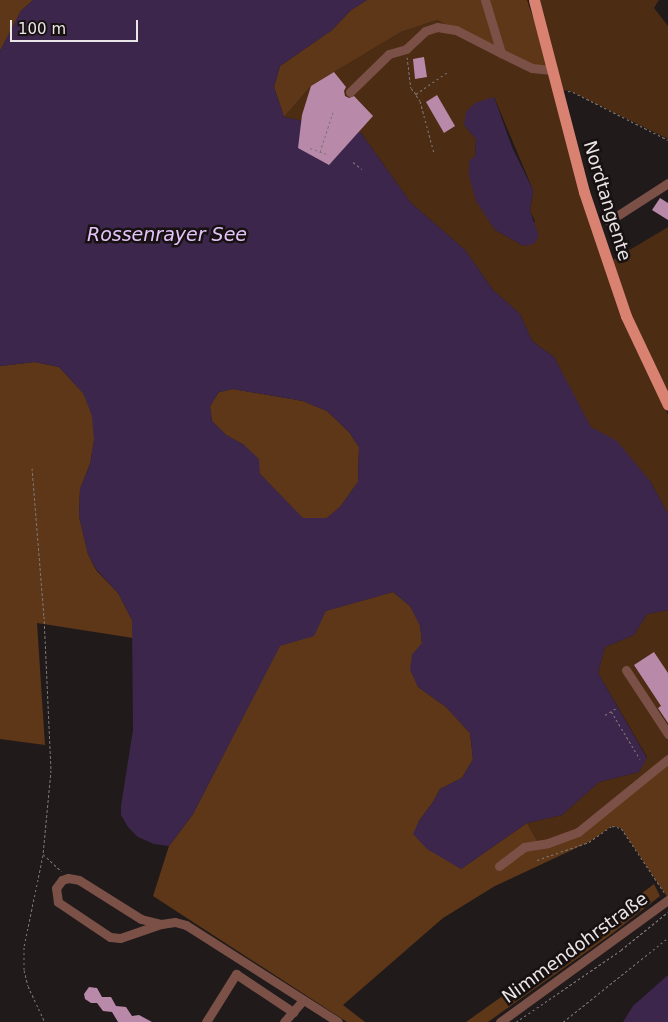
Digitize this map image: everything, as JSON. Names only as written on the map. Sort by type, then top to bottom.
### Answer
[{"type":"main road","name":"Nordtangente","points":[[534,0],[584,192],[626,316],[668,405]]},
{"type":"street","points":[[485,0],[501,53]]},
{"type":"street","points":[[350,92],[389,54],[406,49],[425,31],[437,27],[447,28],[532,68],[551,70]]},
{"type":"street","points":[[609,221],[668,183]]},
{"type":"street","points":[[626,670],[668,734]]},
{"type":"street","points":[[499,866],[524,847],[548,843],[578,832],[668,760]]},
{"type":"street","points":[[161,924],[140,919],[79,880],[68,878],[62,880],[56,888],[58,902],[114,938],[120,938],[161,924],[175,922],[186,925],[338,1022]]},
{"type":"street","name":"Nimmendohrstraße","points":[[500,1022],[668,899]]},
{"type":"street","points":[[206,1022],[236,974],[293,1012]]},
{"type":"street","points":[[284,1022],[303,1000]]},
{"type":"path","points":[[406,49],[411,88],[420,101],[434,152]]},
{"type":"path","points":[[416,94],[449,71]]},
{"type":"path","points":[[556,90],[573,92],[668,140]]},
{"type":"path","points":[[320,152],[333,112]]},
{"type":"path","points":[[310,148],[329,155]]},
{"type":"path","points":[[354,162],[362,169]]},
{"type":"path","points":[[32,468],[44,616],[51,760],[43,854],[24,947],[24,970],[28,986],[45,1022]]},
{"type":"path","points":[[605,715],[618,707]]},
{"type":"path","points":[[611,711],[640,759]]},
{"type":"path","points":[[537,860],[589,842],[612,826],[621,828],[668,899]]},
{"type":"path","points":[[43,854],[68,878]]},
{"type":"path","points":[[516,1022],[621,950],[668,912]]},
{"type":"path","points":[[563,1022],[668,938]]},
{"type":"shaded area","points":[[0,0],[33,0],[21,11],[0,51]]},
{"type":"shaded area","points":[[367,0],[527,0],[551,70],[532,68],[437,20],[401,32],[311,86],[284,117],[274,87],[280,66],[332,30],[351,10]]},
{"type":"shaded area","points":[[533,0],[659,0],[654,8],[668,26],[668,139],[570,91],[555,89],[608,263],[668,227],[668,405],[650,372],[668,415],[668,514],[650,481],[589,426],[554,357],[532,341],[520,314],[493,290],[465,250],[411,203],[361,133],[284,117],[311,86],[401,32],[437,20],[532,68]],"holes":[[[494,97],[533,190],[530,211],[535,221],[524,246],[495,230],[475,156],[476,139],[464,125]]]},
{"type":"shaded area","points":[[35,362],[59,367],[83,393],[94,412],[94,441],[90,464],[80,489],[79,516],[88,554],[96,570],[118,593],[132,620],[133,638],[37,623],[45,745],[0,739],[0,366]]},
{"type":"shaded area","points":[[233,389],[303,401],[327,411],[349,432],[359,447],[358,482],[340,507],[327,518],[302,518],[260,474],[244,445],[226,435],[212,421],[210,406],[219,392]]},
{"type":"shaded area","points":[[393,592],[410,606],[420,624],[422,644],[412,655],[418,687],[446,707],[470,733],[473,759],[462,778],[440,789],[419,821],[414,834],[461,869],[527,823],[540,846],[578,832],[668,759],[668,898],[621,828],[612,826],[589,842],[495,886],[443,918],[343,1005],[365,1022],[347,1022],[153,896],[169,846],[193,814],[280,645],[313,636],[325,611]]},
{"type":"shaded area","points":[[668,610],[668,759],[578,832],[540,846],[527,823],[562,815],[599,782],[639,772],[647,757],[598,673],[605,647],[634,635],[647,614]]},
{"type":"shaded area","points":[[654,884],[660,896],[613,933],[488,1022],[466,1022],[577,943]]},
{"type":"water","name":"Rossenrayer See","points":[[33,0],[367,0],[351,10],[332,30],[280,66],[274,87],[284,117],[313,123],[348,123],[361,133],[411,203],[465,250],[493,290],[520,314],[532,341],[554,357],[591,427],[617,441],[650,481],[668,514],[668,610],[647,614],[634,635],[605,647],[598,673],[647,758],[639,772],[599,782],[562,815],[527,823],[461,869],[427,849],[413,834],[419,821],[440,789],[462,778],[473,759],[470,733],[446,707],[418,687],[410,670],[412,655],[422,643],[420,626],[410,606],[393,592],[326,611],[314,636],[280,646],[193,814],[169,846],[154,844],[138,837],[128,827],[121,815],[121,806],[133,730],[132,620],[118,593],[96,569],[88,554],[79,516],[80,489],[90,464],[94,441],[92,416],[83,393],[59,367],[35,362],[0,366],[0,51],[21,11]],"holes":[[[233,389],[303,401],[327,411],[349,432],[359,447],[358,482],[340,507],[327,518],[303,518],[260,474],[259,459],[244,445],[226,435],[212,421],[210,406],[219,392]]]},
{"type":"water","points":[[494,97],[512,147],[533,190],[530,211],[539,236],[534,244],[524,246],[495,230],[476,201],[469,176],[469,161],[475,156],[476,139],[464,125],[466,112],[475,103]]},
{"type":"water","points":[[668,975],[668,1022],[623,1022],[633,1006]]},
{"type":"building","points":[[424,57],[427,77],[415,79],[413,59]]},
{"type":"building","points":[[334,72],[346,87],[344,91],[345,96],[349,98],[354,96],[373,116],[329,165],[298,148],[302,115],[311,86]]},
{"type":"building","points":[[437,95],[455,126],[444,133],[426,102]]},
{"type":"building","points":[[660,198],[668,203],[668,220],[652,210]]},
{"type":"building","points":[[654,652],[668,673],[668,723],[658,708],[661,706],[634,665]]},
{"type":"building","points":[[89,987],[97,988],[102,997],[111,997],[116,1006],[126,1007],[132,1016],[139,1015],[152,1022],[118,1022],[112,1012],[103,1011],[97,1003],[91,1003],[85,999],[84,994]]}]
